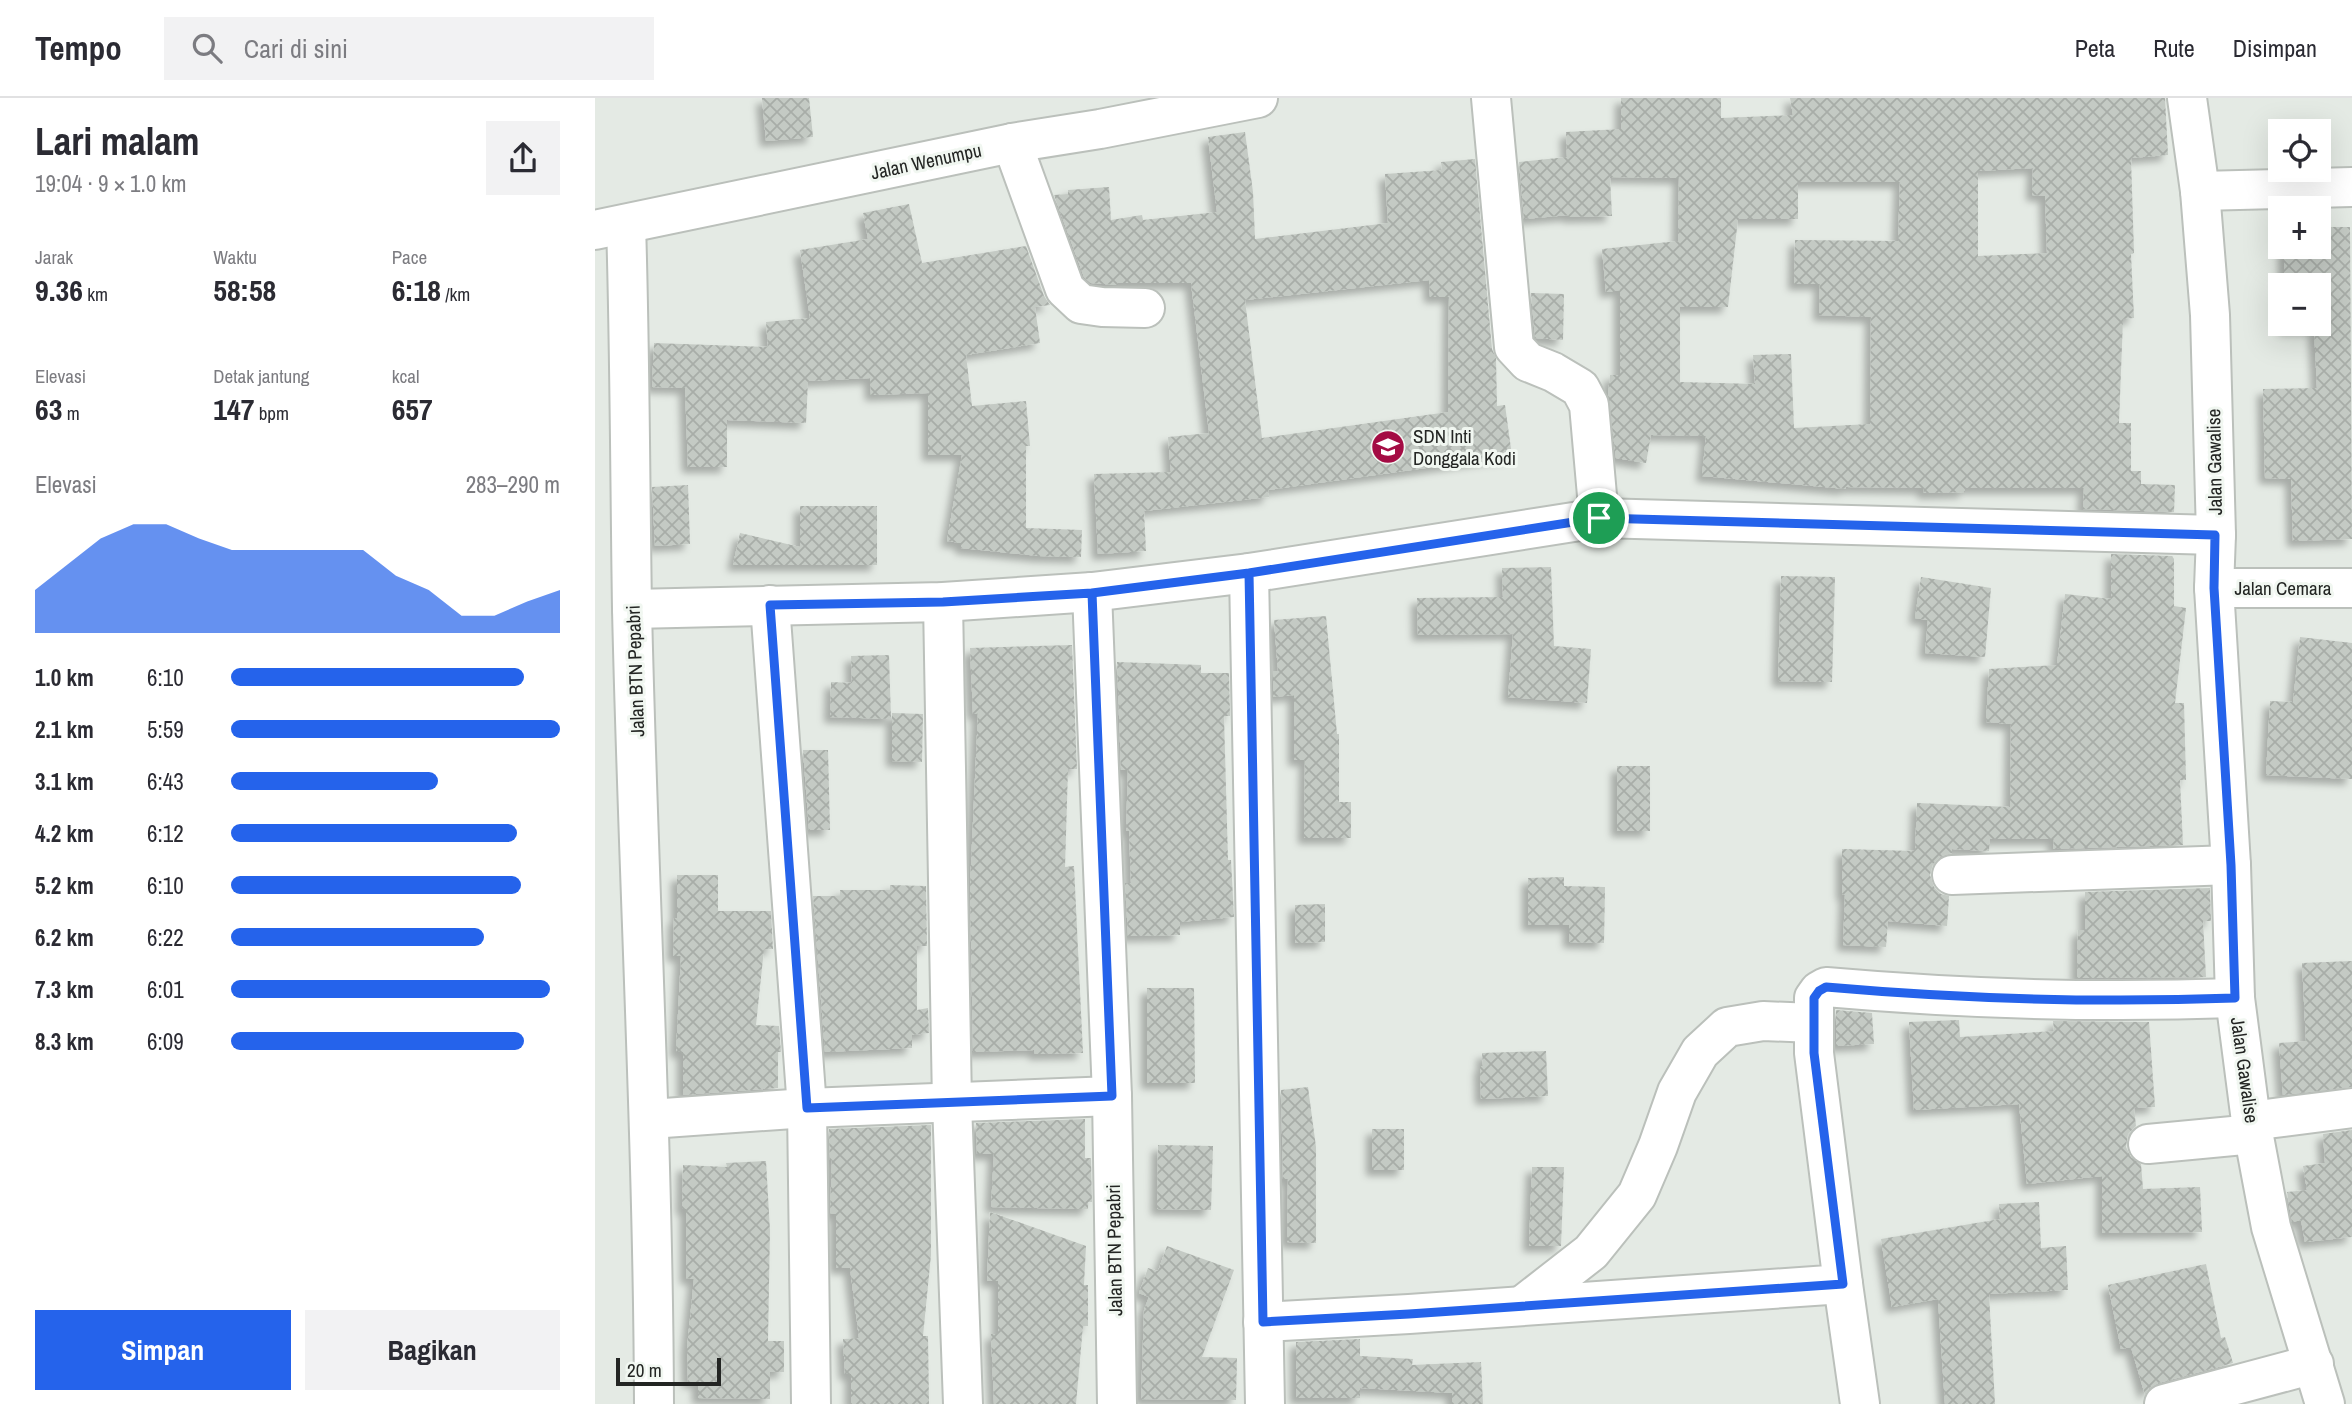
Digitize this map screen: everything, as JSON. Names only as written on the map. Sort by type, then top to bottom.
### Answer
[{"type":"street","name":"Jalan Wenumpu","points":[[611,227],[1012,143],[1258,98]]},
{"type":"street","points":[[1491,98],[1514,347],[1528,362],[1553,372],[1580,388],[1589,405],[1599,518]]},
{"type":"street","name":"Jalan Gawalise","points":[[2187,98],[2200,191],[2210,315],[2214,588],[2231,865],[2235,998],[2253,1128],[2271,1227],[2325,1404]]},
{"type":"street","points":[[1012,143],[1065,289],[1081,304],[1145,309]]},
{"type":"street","points":[[2200,191],[2352,187]]},
{"type":"street","name":"Jalan BTN Pepabri","points":[[611,227],[631,384],[632,609],[650,1119],[654,1404]]},
{"type":"street","points":[[632,609],[943,602],[1092,593],[1249,573],[1599,518],[2215,535]]},
{"type":"street","points":[[1249,573],[1265,1404]]},
{"type":"street","name":"Jalan Cemara","points":[[2214,588],[2352,588]]},
{"type":"street","name":"Jalan BTN Pepabri","points":[[1092,593],[1112,1096],[1117,1404]]},
{"type":"street","points":[[943,602],[952,1103],[963,1404]]},
{"type":"street","points":[[770,605],[807,1108],[811,1404]]},
{"type":"street","points":[[1952,875],[2231,865]]},
{"type":"street","points":[[1860,1404],[1814,1053],[1814,998],[1819,991],[1826,987],[1905,994],[2042,1000],[2150,1001],[2235,998]]},
{"type":"street","points":[[1523,1305],[1591,1252],[1637,1195],[1677,1092],[1700,1052],[1727,1027],[1763,1021],[1813,1023]]},
{"type":"street","points":[[650,1119],[807,1108],[1112,1096]]},
{"type":"street","points":[[2148,1144],[2253,1128],[2352,1108]]},
{"type":"street","points":[[1263,1322],[1843,1284]]},
{"type":"street","points":[[2164,1404],[2314,1364]]},
{"type":"building","points":[[762,98],[809,98],[813,137],[766,141]]},
{"type":"building","points":[[1621,98],[1721,98],[1721,118],[1793,115],[1790,98],[2165,98],[2168,155],[2131,158],[2134,318],[2123,319],[2119,423],[2131,423],[2131,471],[2141,471],[2141,484],[2175,485],[2174,512],[2083,509],[2084,488],[1965,488],[1965,492],[1924,493],[1923,488],[1846,489],[1702,476],[1706,436],[1651,435],[1646,463],[1616,458],[1608,395],[1610,375],[1620,375],[1620,290],[1606,292],[1602,249],[1678,241],[1679,178],[1610,177],[1612,216],[1569,215],[1524,219],[1519,162],[1567,157],[1566,132],[1621,129]],"holes":[[[2033,168],[2032,195],[2045,196],[2047,253],[1978,256],[1978,171]],[[1798,182],[1900,182],[1898,241],[1795,240],[1794,284],[1820,284],[1819,315],[1871,317],[1870,424],[1794,428],[1791,354],[1753,355],[1755,384],[1680,382],[1680,307],[1728,307],[1738,219],[1798,219]]]},
{"type":"building","points":[[1245,132],[1253,192],[1255,239],[1388,223],[1385,174],[1442,170],[1441,162],[1475,159],[1492,349],[1496,358],[1497,406],[1505,405],[1512,456],[1268,490],[1269,497],[1144,511],[1146,551],[1098,554],[1094,474],[1171,472],[1168,437],[1209,433],[1191,283],[1091,283],[1084,277],[1054,195],[1068,194],[1068,190],[1109,187],[1111,220],[1142,215],[1143,220],[1217,212],[1208,137]],"holes":[[[1429,280],[1430,297],[1449,297],[1448,412],[1262,438],[1245,300]]]},
{"type":"building","points":[[909,204],[922,263],[1026,246],[1044,296],[1050,305],[1035,307],[1040,343],[966,355],[972,406],[1026,401],[1030,446],[1026,446],[1026,528],[1082,530],[1081,557],[1039,556],[961,548],[961,543],[947,541],[962,455],[928,455],[928,393],[871,395],[870,378],[808,381],[806,423],[727,420],[727,467],[688,467],[685,388],[652,387],[654,343],[768,347],[766,322],[810,318],[800,250],[868,239],[863,213]]},
{"type":"building","points":[[2331,227],[2350,227],[2352,539],[2293,541],[2291,479],[2265,478],[2263,389],[2317,388],[2314,336],[2331,336],[2331,273],[2284,273],[2284,259],[2331,259]]},
{"type":"building","points":[[1531,293],[1564,294],[1563,340],[1535,338]]},
{"type":"building","points":[[688,485],[690,544],[655,546],[652,487]]},
{"type":"building","points":[[800,506],[877,506],[877,565],[733,565],[740,533],[800,547]]},
{"type":"building","points":[[2111,554],[2172,556],[2174,559],[2174,606],[2186,608],[2175,703],[2184,703],[2186,780],[2180,780],[2183,845],[2053,849],[2054,839],[1990,839],[1989,851],[1952,849],[1952,853],[1941,856],[1933,864],[1930,875],[1934,887],[1941,894],[1949,896],[1947,926],[1888,921],[1886,947],[1843,945],[1845,895],[1842,894],[1842,849],[1915,851],[1917,803],[2010,807],[2011,724],[1986,722],[1989,669],[2057,665],[2065,594],[2111,599]]},
{"type":"building","points":[[1551,567],[1554,646],[1591,649],[1587,703],[1508,697],[1513,634],[1418,635],[1417,598],[1503,597],[1502,568]]},
{"type":"building","points":[[1781,576],[1835,577],[1832,682],[1778,681]]},
{"type":"building","points":[[1921,577],[1991,588],[1985,657],[1925,653],[1928,620],[1915,618]]},
{"type":"building","points":[[1326,616],[1339,734],[1339,802],[1351,802],[1351,838],[1304,838],[1305,760],[1294,760],[1294,695],[1273,697],[1273,671],[1278,671],[1274,620]]},
{"type":"building","points":[[2300,637],[2352,643],[2352,779],[2266,775],[2270,701],[2293,702]]},
{"type":"building","points":[[1072,645],[1077,769],[1068,769],[1065,867],[1074,866],[1083,1053],[1035,1054],[1034,1050],[973,1052],[970,887],[978,713],[973,714],[970,648]]},
{"type":"building","points":[[889,655],[891,719],[830,717],[831,682],[852,683],[851,656]]},
{"type":"building","points":[[1117,662],[1201,665],[1201,673],[1229,673],[1230,716],[1224,716],[1228,860],[1231,860],[1234,917],[1180,922],[1180,935],[1128,936],[1125,883],[1131,883],[1129,831],[1126,831],[1128,770],[1121,770]]},
{"type":"building","points":[[892,713],[923,714],[922,762],[892,761]]},
{"type":"building","points":[[803,750],[828,750],[830,830],[809,830]]},
{"type":"building","points":[[1617,766],[1650,766],[1650,831],[1617,831]]},
{"type":"building","points":[[677,875],[718,875],[718,911],[771,911],[773,949],[764,949],[756,1025],[779,1026],[781,1052],[778,1052],[778,1088],[683,1095],[683,1052],[676,1052],[681,956],[673,956],[674,918],[677,918]]},
{"type":"building","points":[[1564,877],[1564,886],[1605,887],[1604,943],[1569,942],[1569,925],[1528,925],[1528,878]]},
{"type":"building","points":[[890,885],[926,886],[927,946],[917,946],[917,1010],[928,1008],[929,1033],[912,1035],[912,1048],[825,1052],[813,896],[840,896],[840,890],[890,890]]},
{"type":"building","points":[[2210,888],[2211,921],[2203,921],[2206,977],[2077,978],[2078,930],[2085,930],[2085,892]]},
{"type":"building","points":[[1325,904],[1325,942],[1295,943],[1295,905]]},
{"type":"building","points":[[2352,961],[2352,1087],[2283,1095],[2279,1043],[2306,1041],[2302,963]]},
{"type":"building","points":[[1147,988],[1194,988],[1195,1083],[1147,1083]]},
{"type":"building","points":[[1836,1010],[1872,1013],[1874,1044],[1836,1046]]},
{"type":"building","points":[[1959,1020],[1960,1037],[2054,1031],[2053,1021],[2149,1022],[2155,1107],[2134,1108],[2136,1126],[2128,1134],[2126,1147],[2131,1157],[2141,1164],[2143,1189],[2200,1187],[2202,1232],[2102,1233],[2102,1176],[2027,1184],[2019,1104],[1914,1110],[1909,1022]]},
{"type":"building","points":[[1546,1051],[1548,1096],[1481,1099],[1482,1053]]},
{"type":"building","points":[[1308,1087],[1316,1147],[1316,1243],[1287,1242],[1288,1179],[1283,1179],[1281,1090]]},
{"type":"building","points":[[1085,1119],[1085,1158],[1091,1158],[1092,1202],[1088,1202],[1088,1209],[991,1207],[994,1154],[977,1154],[976,1123]]},
{"type":"building","points":[[931,1125],[931,1255],[923,1336],[928,1336],[929,1404],[851,1404],[851,1374],[845,1374],[843,1339],[859,1338],[850,1268],[836,1268],[836,1214],[830,1213],[832,1160],[829,1129]]},
{"type":"building","points":[[1372,1129],[1404,1129],[1404,1170],[1372,1170]]},
{"type":"building","points":[[2352,1130],[2352,1237],[2305,1242],[2301,1220],[2292,1222],[2287,1192],[2307,1190],[2303,1166],[2325,1163],[2323,1134]]},
{"type":"building","points":[[1158,1145],[1213,1146],[1211,1210],[1157,1209]]},
{"type":"building","points":[[766,1161],[770,1231],[768,1341],[784,1341],[784,1372],[770,1372],[770,1399],[698,1398],[698,1382],[688,1382],[687,1348],[694,1279],[686,1278],[686,1209],[682,1209],[683,1165],[727,1167],[726,1163]]},
{"type":"building","points":[[1532,1167],[1564,1167],[1561,1246],[1529,1246]]},
{"type":"building","points":[[2039,1202],[2041,1248],[2066,1246],[2068,1290],[1989,1294],[1995,1404],[1945,1404],[1938,1299],[1892,1307],[1881,1239],[2000,1219],[1999,1204]]},
{"type":"building","points":[[990,1212],[1086,1246],[1084,1285],[1088,1285],[1088,1326],[1083,1326],[1076,1404],[994,1404],[991,1334],[998,1334],[998,1281],[987,1281]]},
{"type":"building","points":[[1167,1246],[1234,1270],[1202,1357],[1237,1358],[1236,1400],[1141,1399],[1144,1310],[1149,1297],[1139,1293],[1148,1268],[1158,1271]]},
{"type":"building","points":[[2206,1264],[2221,1338],[2225,1337],[2233,1363],[2158,1383],[2149,1388],[2145,1395],[2131,1347],[2121,1349],[2108,1285]]},
{"type":"building","points":[[1360,1339],[1360,1356],[1413,1359],[1412,1365],[1481,1362],[1483,1404],[1452,1404],[1452,1393],[1360,1388],[1360,1398],[1296,1398],[1296,1342]]},
{"type":"place","name":"SDN Inti Donggala Kodi","points":[[1388,447]]},
{"type":"route","points":[[1599,518],[1249,573],[1092,593],[943,602],[770,605],[807,1108],[1112,1096],[1092,593],[1170,583],[1249,573],[1263,1322],[1843,1284],[1814,1053],[1814,998],[1819,991],[1826,987],[1905,994],[2042,1000],[2150,1001],[2235,998],[2231,865],[2214,588],[2215,535],[1599,518]]}]
